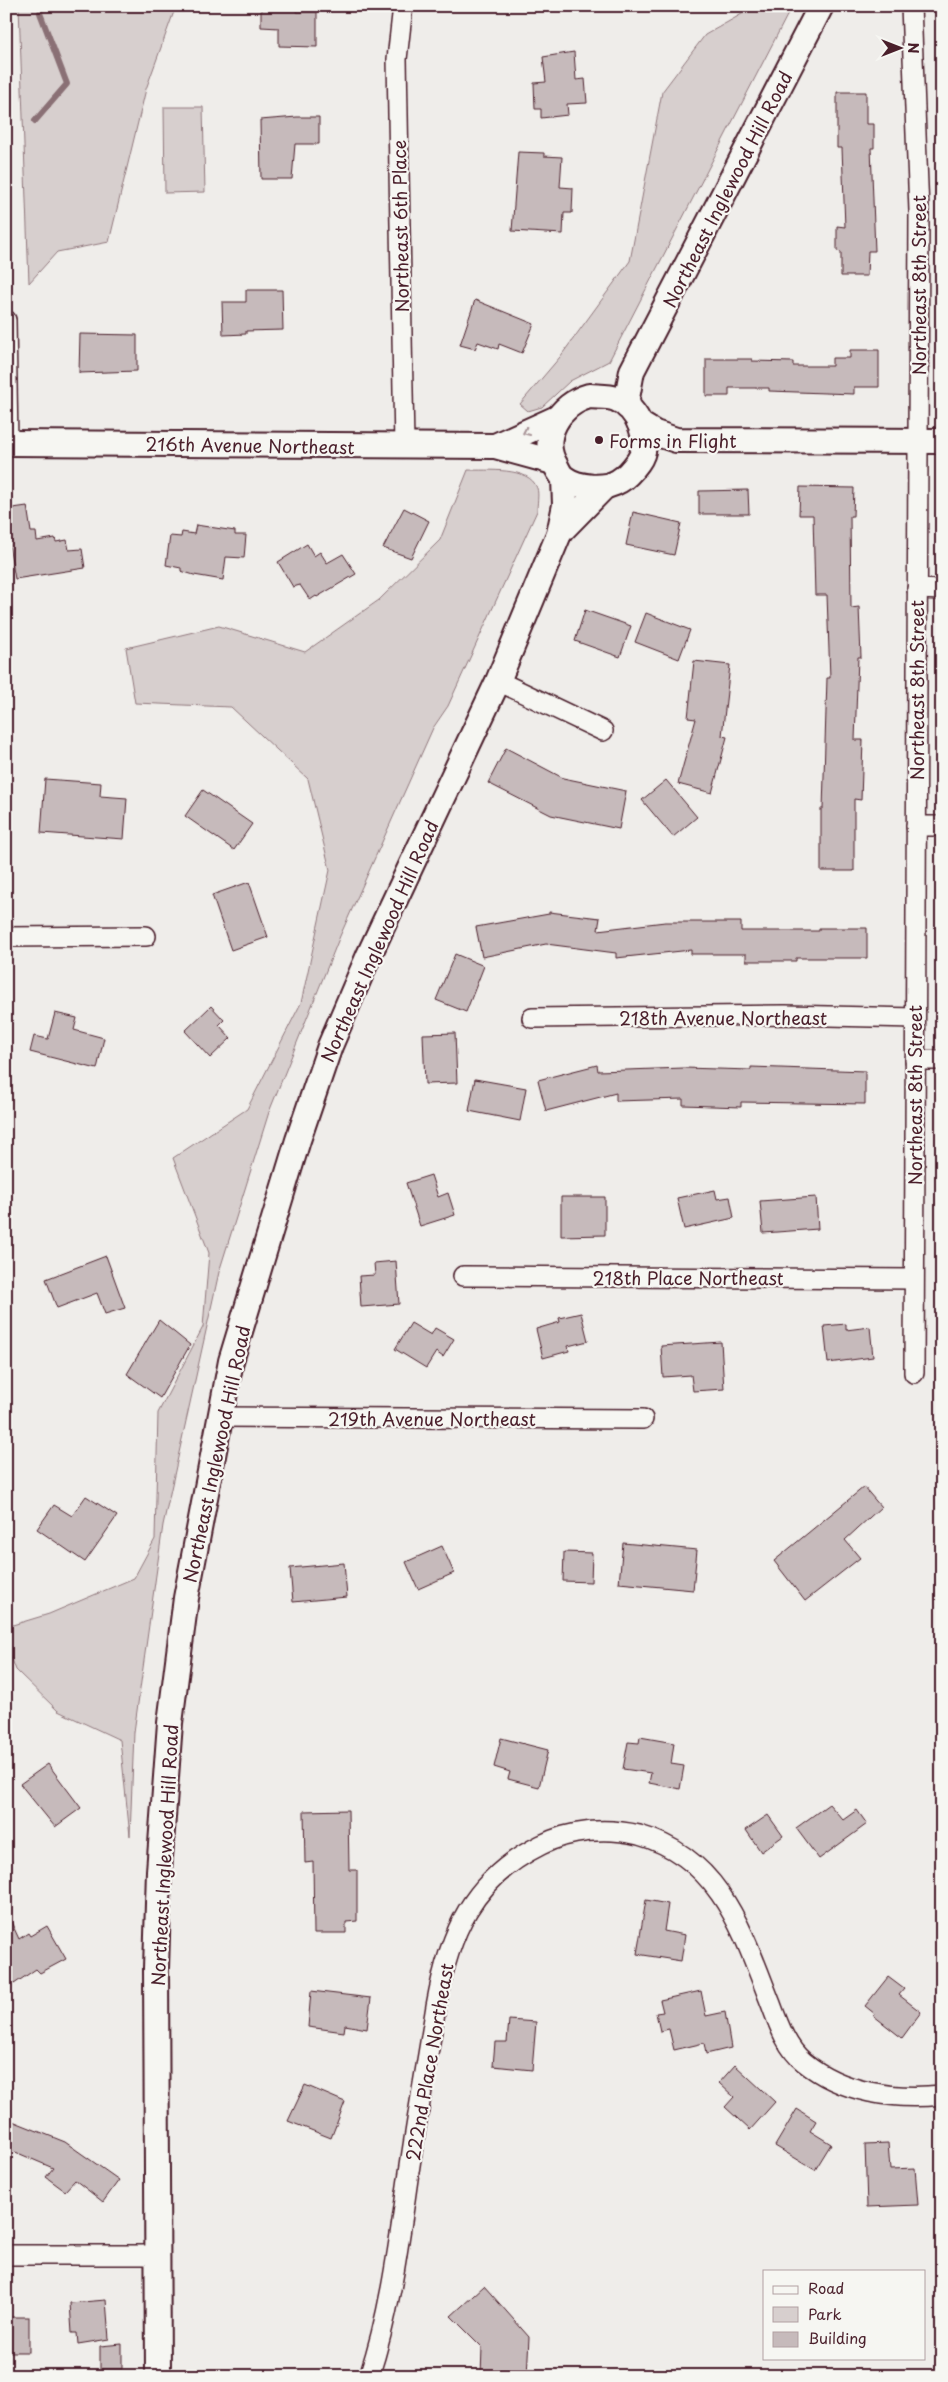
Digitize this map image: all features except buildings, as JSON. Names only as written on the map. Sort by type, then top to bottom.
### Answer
[{"type":"street","name":"Northeast 6th Place","points":[[403,6],[396,59],[404,446]]},
{"type":"street","name":"Northeast Inglewood Hill Road","points":[[634,416],[628,398],[632,372],[821,6]]},
{"type":"street","name":"Northeast 8th Street","points":[[912,6],[919,211],[914,1373]]},
{"type":"street","points":[[6,320],[7,443]]},
{"type":"street","name":"Northeast Inglewood Hill Road","points":[[589,396],[611,388],[632,372]]},
{"type":"street","points":[[676,440],[656,448],[640,460],[618,482],[604,487],[583,485],[558,470],[549,441],[556,418],[566,406],[577,399],[589,396],[615,399],[655,433],[676,440],[942,441]]},
{"type":"street","points":[[634,416],[644,442],[640,460]]},
{"type":"street","name":"216th Avenue Northeast","points":[[495,446],[556,418]]},
{"type":"street","name":"216th Avenue Northeast","points":[[7,443],[495,446],[558,470]]},
{"type":"street","name":"Northeast Inglewood Hill Road","points":[[158,2376],[156,1968],[159,1870],[170,1723],[186,1598],[220,1417],[234,1352],[298,1140],[330,1046],[369,955],[498,681],[559,534],[565,505],[558,470]]},
{"type":"street","name":"Northeast Inglewood Hill Road","points":[[559,534],[604,487]]},
{"type":"street","points":[[917,589],[942,590]]},
{"type":"street","points":[[498,681],[603,731]]},
{"type":"street","points":[[916,826],[942,826]]},
{"type":"street","points":[[6,938],[146,936]]},
{"type":"street","name":"218th Avenue Northeast","points":[[532,1018],[785,1015],[915,1018]]},
{"type":"street","points":[[915,1060],[942,1060]]},
{"type":"street","name":"218th Place Northeast","points":[[463,1276],[913,1279]]},
{"type":"street","name":"219th Avenue Northeast","points":[[220,1417],[643,1419]]},
{"type":"street","name":"222nd Place Northeast","points":[[369,2376],[381,2339],[397,2252],[441,1980],[457,1930],[486,1883],[517,1856],[552,1839],[587,1831],[620,1830],[652,1839],[680,1853],[706,1874],[724,1899],[747,1943],[785,2038],[801,2060],[826,2078],[872,2093],[901,2096],[942,2095]]},
{"type":"street","points":[[6,2255],[156,2255]]},
{"type":"green space","points":[[19,6],[176,6],[146,89],[109,242],[57,252],[29,283]]},
{"type":"green space","points":[[756,6],[792,6],[609,361],[570,381],[542,407],[528,411],[520,404],[560,357],[630,261],[662,92],[705,35]]},
{"type":"green space","points":[[164,107],[203,107],[205,192],[165,193]]},
{"type":"green space","points":[[468,470],[507,471],[526,476],[533,481],[537,488],[537,511],[448,706],[433,728],[340,936],[269,1112],[219,1272],[163,1525],[134,1732],[130,1836],[120,1740],[58,1711],[16,1670],[6,1644],[6,1627],[49,1614],[134,1578],[155,1539],[158,1413],[203,1327],[209,1253],[173,1158],[247,1109],[301,1003],[330,870],[308,779],[231,707],[135,703],[126,648],[219,626],[305,652],[379,600],[440,540]]},
{"type":"waterway","points":[[35,121],[67,84],[40,13],[42,6]]},
{"type":"place","name":"Forms in Flight","points":[[599,440]]}]
